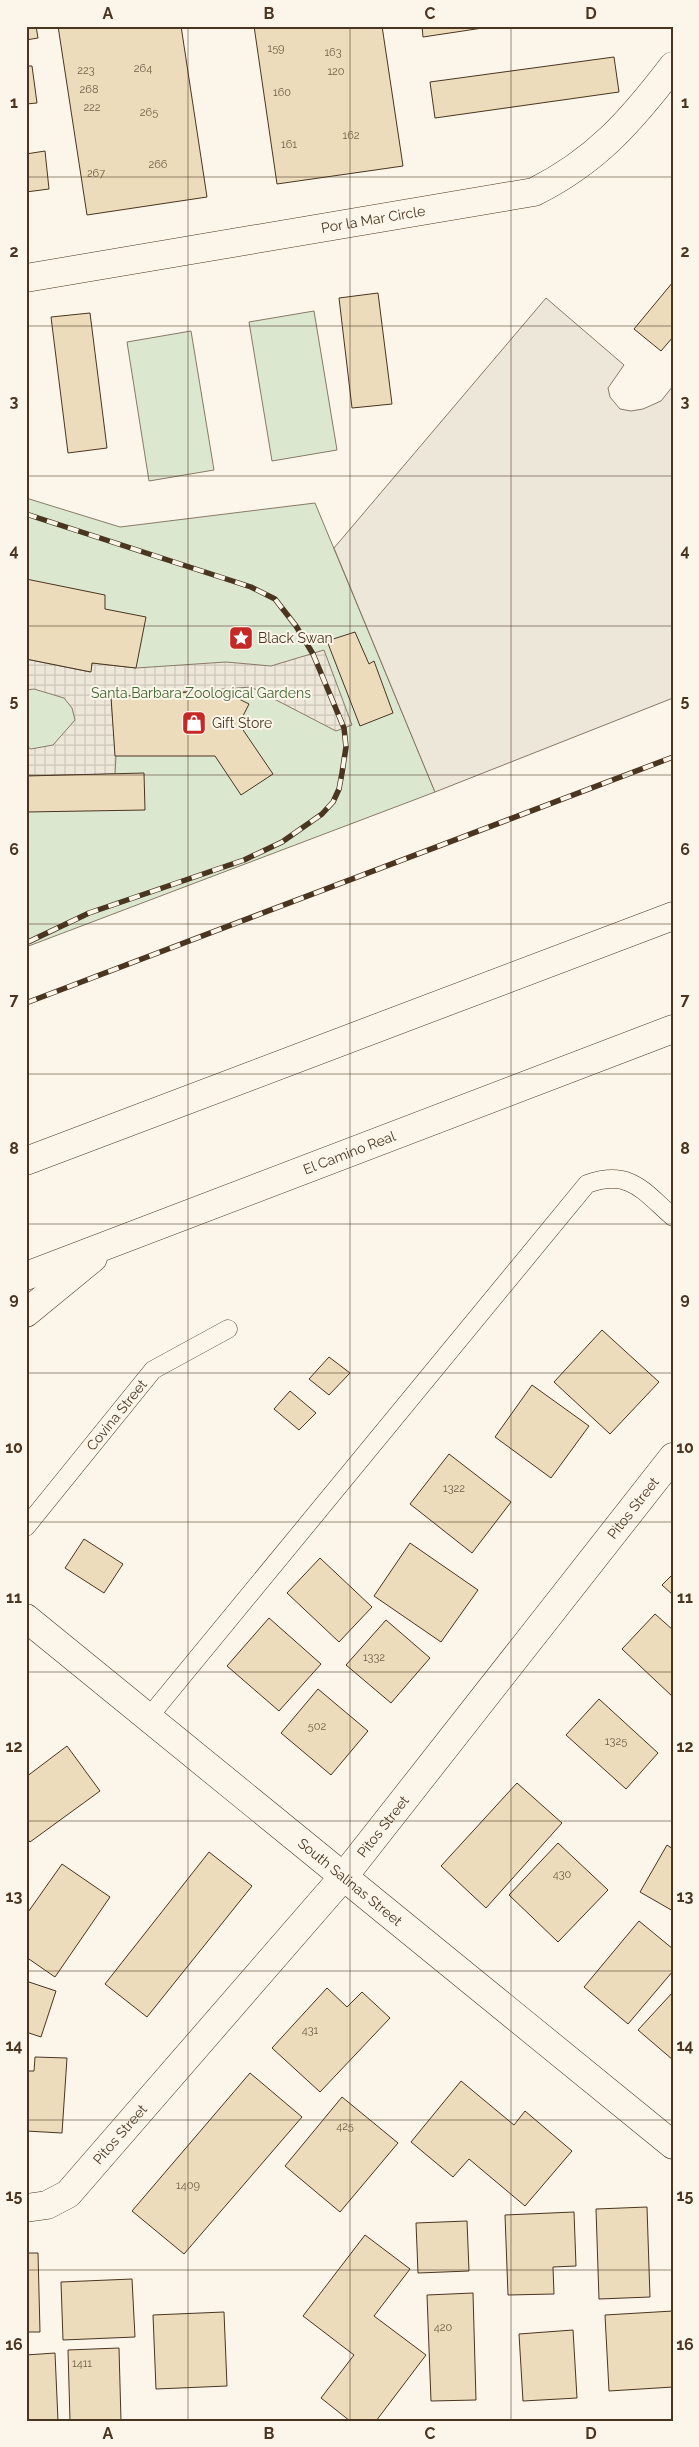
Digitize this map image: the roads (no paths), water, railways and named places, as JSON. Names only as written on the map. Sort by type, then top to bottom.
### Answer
[{"type":"main road","name":"Por la Mar Circle","points":[[26,278],[534,192],[553,182],[590,157],[638,112],[673,66]]},
{"type":"main road","points":[[26,1161],[673,916]]},
{"type":"main road","name":"El Camino Real","points":[[26,1276],[673,1028]]},
{"type":"main road","points":[[26,1313],[110,1244]]},
{"type":"main road","name":"Pitos Street","points":[[26,2208],[47,2205],[68,2194],[344,1876],[673,1457]]},
{"type":"main road","name":"South Salinas Street","points":[[26,1618],[673,2144]]},
{"type":"lane","points":[[148,1718],[587,1184],[605,1178],[618,1178],[634,1184],[673,1217]]},
{"type":"lane","name":"Covina Street","points":[[26,1527],[153,1370],[228,1330]]},
{"type":"railway","points":[[26,514],[251,587],[275,599],[296,626],[313,654],[344,728],[346,747],[339,789],[333,802],[322,814],[282,842],[244,860],[89,913],[26,943]]},
{"type":"railway","points":[[26,1003],[673,757]]},
{"type":"place","name":"Black Swan","points":[[241,638]]},
{"type":"place","name":"Gift Store","points":[[194,723]]},
{"type":"park label","name":"Santa Barbara Zoological Gardens","points":[[201,693]]}]
